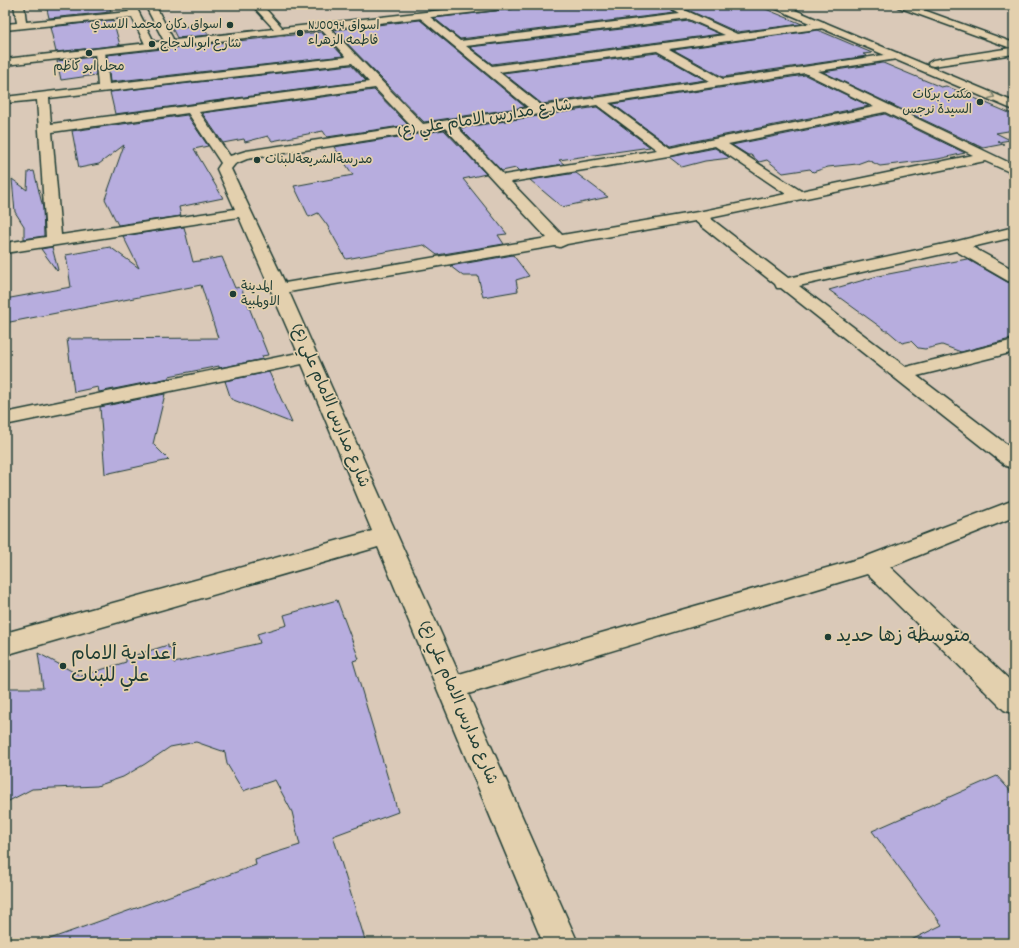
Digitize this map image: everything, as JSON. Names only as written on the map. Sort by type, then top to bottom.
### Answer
[{"type":"street","points":[[19,5],[22,25]]},
{"type":"street","points":[[150,5],[168,39]]},
{"type":"street","points":[[257,5],[277,28]]},
{"type":"street","points":[[5,58],[475,5]]},
{"type":"street","points":[[5,62],[512,5]]},
{"type":"street","points":[[668,5],[736,37]]},
{"type":"street","points":[[775,5],[1014,106]]},
{"type":"street","points":[[793,5],[1014,96]]},
{"type":"street","points":[[901,5],[1014,46]]},
{"type":"street","points":[[1005,5],[1014,8]]},
{"type":"street","points":[[5,27],[132,9],[149,42]]},
{"type":"street","points":[[422,15],[540,110]]},
{"type":"street","points":[[458,44],[689,16]]},
{"type":"street","points":[[490,70],[824,25]]},
{"type":"street","points":[[324,27],[420,129]]},
{"type":"street","points":[[658,47],[722,83]]},
{"type":"street","points":[[933,63],[1014,51]]},
{"type":"street","points":[[100,52],[104,89]]},
{"type":"street","name":"شارع مدارس الامام علي (ع)","points":[[561,943],[279,289],[224,169],[228,163],[246,155],[897,56]]},
{"type":"street","points":[[5,100],[355,59]]},
{"type":"street","points":[[807,70],[1014,170]]},
{"type":"street","points":[[45,128],[378,84]]},
{"type":"street","points":[[43,96],[54,241]]},
{"type":"street","points":[[600,102],[668,152]]},
{"type":"street","points":[[500,180],[668,152],[887,108]]},
{"type":"street","points":[[191,109],[228,163]]},
{"type":"street","points":[[449,125],[560,242]]},
{"type":"street","points":[[717,142],[798,195]]},
{"type":"street","points":[[279,289],[560,242],[698,216],[985,157]]},
{"type":"street","points":[[5,248],[244,212]]},
{"type":"street","points":[[698,216],[783,284],[1014,461]]},
{"type":"street","points":[[783,284],[958,246],[1014,232]]},
{"type":"street","points":[[958,246],[1014,277]]},
{"type":"street","points":[[902,374],[1014,346]]},
{"type":"street","points":[[5,419],[308,357]]},
{"type":"street","points":[[451,688],[872,564],[1014,508]]},
{"type":"street","points":[[5,644],[386,536]]},
{"type":"street","points":[[872,564],[1014,702]]},
{"type":"building","points":[[46,5],[109,5],[111,12],[49,18]]},
{"type":"building","points":[[424,5],[455,5],[456,7],[430,10]]},
{"type":"building","points":[[518,5],[675,5],[670,10],[675,13],[460,39],[434,18],[512,9]]},
{"type":"building","points":[[677,5],[756,5],[802,24],[737,32]]},
{"type":"building","points":[[113,20],[120,45],[56,52],[50,27]]},
{"type":"building","points":[[420,20],[525,107],[424,122],[334,30]]},
{"type":"building","points":[[689,21],[720,34],[492,64],[470,47]]},
{"type":"building","points":[[202,25],[209,35],[177,38],[172,28]]},
{"type":"building","points":[[818,30],[872,53],[863,54],[867,56],[723,77],[674,50]]},
{"type":"building","points":[[321,32],[343,56],[110,82],[107,55]]},
{"type":"building","points":[[657,53],[705,80],[542,104],[503,73]]},
{"type":"building","points":[[94,57],[96,75],[61,80],[57,61]]},
{"type":"building","points":[[883,63],[941,87],[946,86],[1014,115],[1014,130],[996,133],[1010,140],[998,142],[1004,144],[983,148],[823,72]]},
{"type":"building","points":[[351,65],[366,81],[115,114],[110,92]]},
{"type":"building","points":[[805,75],[869,106],[670,146],[613,104]]},
{"type":"building","points":[[374,90],[408,125],[327,137],[323,131],[272,141],[268,136],[245,142],[244,139],[223,143],[202,113]]},
{"type":"building","points":[[597,107],[650,147],[559,160],[564,164],[519,171],[516,168],[502,171],[460,128]]},
{"type":"building","points":[[885,114],[965,153],[938,159],[880,166],[868,160],[857,164],[828,167],[813,172],[810,169],[783,173],[767,160],[759,162],[751,155],[748,155],[732,145]]},
{"type":"building","points":[[187,115],[208,146],[194,149],[223,198],[179,207],[181,216],[118,225],[105,199],[124,145],[99,164],[79,168],[72,131]]},
{"type":"building","points":[[444,130],[486,174],[463,179],[507,234],[498,235],[504,244],[437,255],[424,245],[346,259],[327,225],[318,213],[309,217],[294,186],[353,175],[334,147]]},
{"type":"building","points":[[715,148],[730,158],[705,161],[682,167],[669,157]]},
{"type":"building","points":[[34,171],[43,208],[44,236],[24,239],[24,226],[15,212],[12,179],[27,190],[28,172]]},
{"type":"building","points":[[576,173],[608,197],[562,207],[530,180]]},
{"type":"building","points":[[184,227],[193,262],[222,257],[235,288],[241,287],[268,355],[262,356],[263,359],[169,376],[169,378],[99,392],[98,387],[74,392],[67,339],[218,338],[201,285],[5,323],[5,299],[71,287],[66,255],[110,247],[139,268],[123,236]]},
{"type":"building","points":[[52,247],[58,270],[57,271],[41,249]]},
{"type":"building","points":[[513,255],[529,276],[516,280],[518,291],[483,297],[478,276],[463,276],[450,266]]},
{"type":"building","points":[[967,259],[1007,282],[1014,284],[1014,338],[961,352],[942,345],[925,349],[918,348],[911,341],[902,343],[888,331],[829,290],[878,276]]},
{"type":"building","points":[[269,372],[292,423],[231,399],[225,381]]},
{"type":"building","points":[[165,394],[153,444],[169,460],[105,474],[100,407]]},
{"type":"building","points":[[337,600],[359,659],[353,661],[398,812],[333,836],[366,943],[48,943],[47,940],[256,865],[255,859],[300,845],[292,812],[275,780],[243,791],[227,764],[225,752],[196,742],[170,747],[123,777],[97,786],[32,789],[5,803],[5,688],[43,688],[38,653],[81,676],[126,662],[126,658],[168,645],[168,648],[171,647],[174,663],[260,643],[257,634],[287,625],[284,615]]},
{"type":"building","points":[[997,776],[1014,795],[1014,943],[905,943],[942,925],[872,831]]},
{"type":"place","name":"اسواق دكان محمد الاسدي","points":[[230,25]]},
{"type":"place","name":"NJ0094 اسواق فاطمه الزهراء","points":[[300,33]]},
{"type":"place","name":"شارع ابو الدجاج","points":[[152,44]]},
{"type":"place","name":"محل ابو كاظم","points":[[89,53]]},
{"type":"place","name":"مكتب بركات السيدة نرجس","points":[[980,102]]},
{"type":"place","name":"مدرسةالشريعةللبنات","points":[[257,160]]},
{"type":"place","name":"المدينة الاولمبية","points":[[233,294]]},
{"type":"place","name":"متوسطة زها حديد","points":[[828,637]]},
{"type":"place","name":"أعدادية الامام علي للبنات","points":[[63,666]]}]
